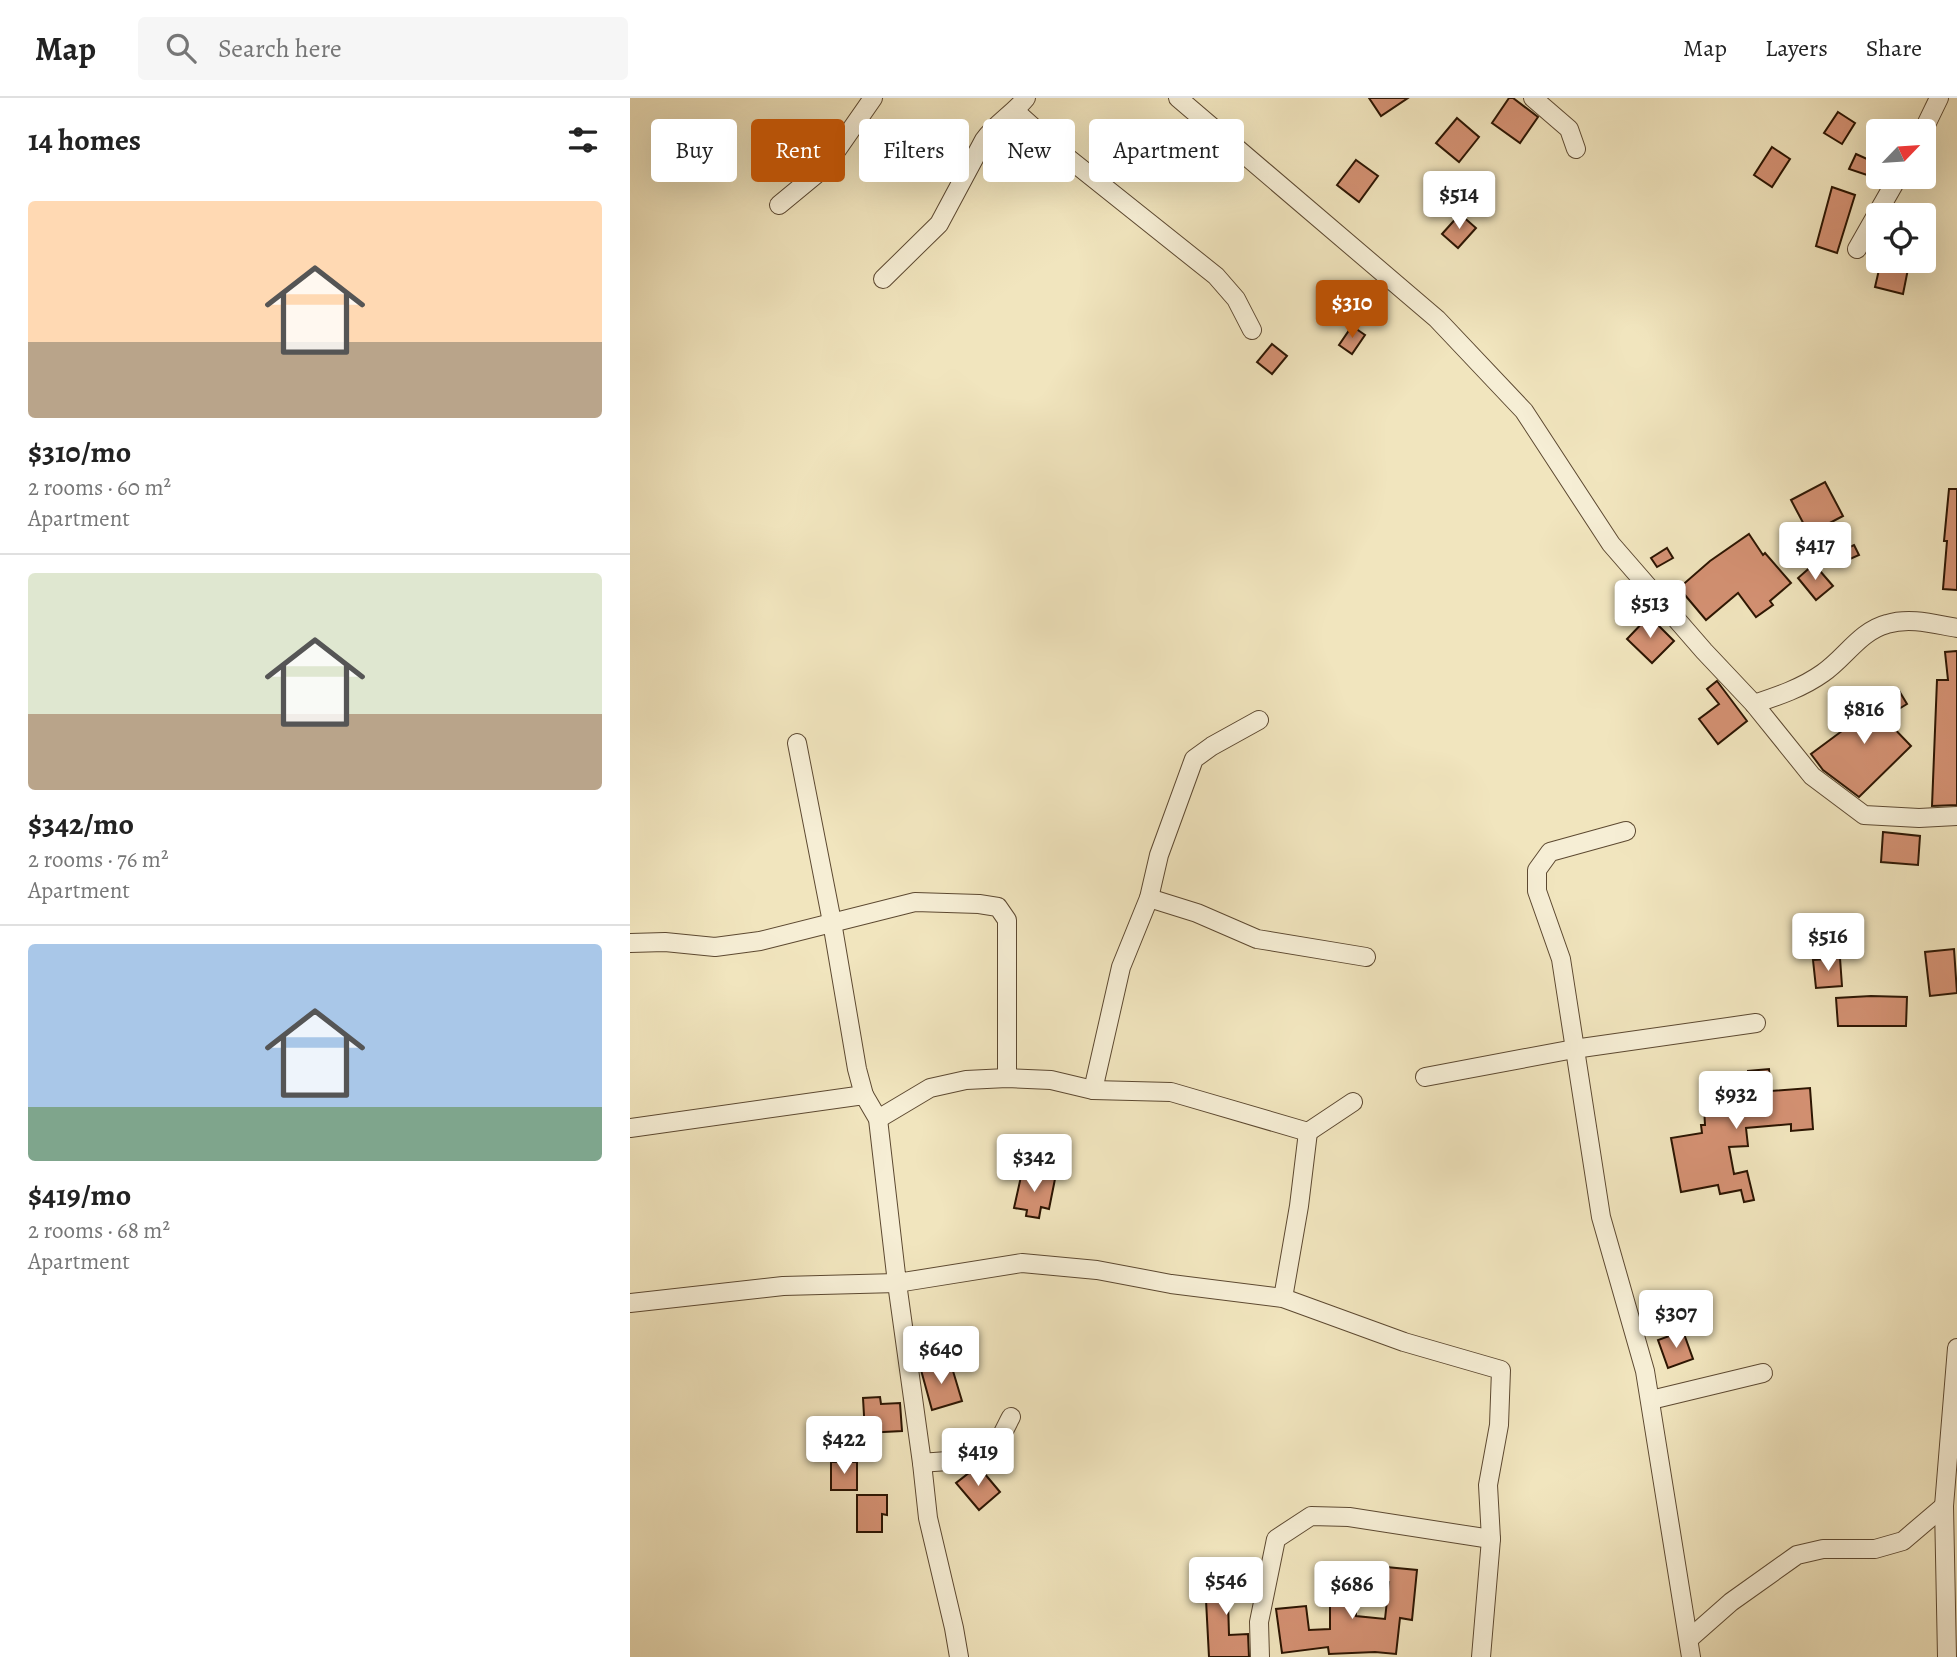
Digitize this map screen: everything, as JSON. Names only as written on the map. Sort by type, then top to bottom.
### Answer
[{"type":"street","points":[[779,205],[825,167],[873,98]]},
{"type":"street","points":[[1178,98],[1437,319],[1524,411],[1611,544],[1754,704],[1812,776],[1864,815],[1919,818],[1957,816]]},
{"type":"street","points":[[1533,98],[1569,129],[1576,149]]},
{"type":"street","points":[[1929,119],[1939,98]]},
{"type":"street","points":[[883,279],[939,223],[984,140],[993,127],[1020,105],[1063,154],[1216,276],[1236,299],[1252,330]]},
{"type":"street","points":[[1857,249],[1891,189]]},
{"type":"street","points":[[1754,704],[1793,690],[1824,673],[1869,631],[1886,624],[1909,621],[1957,628]]},
{"type":"street","points":[[1093,1090],[1121,967],[1149,898],[1159,855],[1194,759],[1259,720]]},
{"type":"street","points":[[797,743],[857,1069],[864,1095],[878,1119],[928,1518],[959,1657]]},
{"type":"street","points":[[1626,831],[1550,852],[1537,870],[1537,891],[1561,959],[1601,1217],[1651,1400],[1690,1648]]},
{"type":"street","points":[[1149,898],[1197,913],[1257,939],[1366,957]]},
{"type":"street","points":[[630,943],[665,942],[715,947],[760,941],[915,902],[998,907],[1007,920],[1007,1078]]},
{"type":"street","points":[[1425,1077],[1574,1049],[1756,1023]]},
{"type":"street","points":[[878,1119],[930,1088],[967,1080],[1007,1078],[1051,1080],[1093,1090],[1171,1093],[1308,1132]]},
{"type":"street","points":[[630,1128],[864,1095]]},
{"type":"street","points":[[1283,1298],[1299,1206],[1308,1132],[1353,1102]]},
{"type":"street","points":[[630,1304],[783,1286],[897,1283],[1022,1263],[1097,1270],[1171,1284],[1283,1298],[1404,1342],[1501,1370],[1499,1424],[1488,1485],[1491,1539],[1481,1657]]},
{"type":"street","points":[[1947,1657],[1944,1506],[1957,1348]]},
{"type":"street","points":[[1651,1400],[1763,1373]]},
{"type":"street","points":[[922,1463],[987,1453],[996,1445],[1011,1417]]},
{"type":"street","points":[[1690,1648],[1731,1602],[1797,1555],[1823,1549],[1875,1549],[1903,1541],[1944,1506]]},
{"type":"street","points":[[1259,1657],[1259,1622],[1276,1539],[1311,1516],[1349,1517],[1491,1539]]},
{"type":"building","points":[[1369,98],[1408,98],[1381,116]]},
{"type":"building","points":[[1509,98],[1513,98],[1538,117],[1520,143],[1492,123]]},
{"type":"building","points":[[1838,112],[1855,123],[1842,144],[1824,133]]},
{"type":"building","points":[[1457,118],[1479,137],[1459,162],[1436,143]]},
{"type":"building","points":[[1772,147],[1790,159],[1772,187],[1754,175]]},
{"type":"building","points":[[1856,154],[1866,158],[1866,175],[1849,169]]},
{"type":"building","points":[[1356,160],[1378,176],[1359,202],[1337,185]]},
{"type":"building","points":[[1832,187],[1855,195],[1837,253],[1816,246]]},
{"type":"building","points":[[1460,214],[1476,228],[1458,248],[1442,234]]},
{"type":"building","points":[[1878,273],[1907,273],[1903,294],[1875,287]]},
{"type":"building","points":[[1352,326],[1365,335],[1352,354],[1339,345]]},
{"type":"building","points":[[1272,344],[1287,356],[1272,374],[1257,362]]},
{"type":"building","points":[[1825,482],[1843,516],[1809,534],[1791,500]]},
{"type":"building","points":[[1949,489],[1957,489],[1957,590],[1943,589]]},
{"type":"building","points":[[1749,534],[1763,555],[1765,553],[1791,583],[1770,601],[1773,605],[1756,617],[1738,593],[1706,620],[1679,588],[1710,561]]},
{"type":"building","points":[[1854,545],[1859,555],[1841,563],[1837,553]]},
{"type":"building","points":[[1667,548],[1673,558],[1657,567],[1651,558]]},
{"type":"building","points":[[1814,564],[1833,586],[1816,600],[1798,578]]},
{"type":"building","points":[[1649,616],[1674,641],[1652,663],[1627,639]]},
{"type":"building","points":[[1957,651],[1957,805],[1932,806],[1937,680],[1948,680],[1945,652]]},
{"type":"building","points":[[1717,681],[1747,721],[1718,744],[1699,719],[1719,704],[1707,689]]},
{"type":"building","points":[[1898,689],[1907,704],[1884,718],[1911,746],[1859,797],[1823,770],[1811,754],[1846,728],[1843,725],[1870,702],[1872,704]]},
{"type":"building","points":[[1883,832],[1920,836],[1918,865],[1881,862]]},
{"type":"building","points":[[1954,949],[1957,993],[1930,996],[1925,952]]},
{"type":"building","points":[[1840,958],[1842,986],[1816,988],[1813,960]]},
{"type":"building","points":[[1907,997],[1906,1026],[1838,1026],[1836,998]]},
{"type":"building","points":[[1769,1069],[1771,1091],[1810,1088],[1813,1129],[1791,1131],[1791,1124],[1746,1128],[1748,1146],[1729,1147],[1734,1174],[1747,1171],[1754,1200],[1744,1202],[1741,1190],[1720,1194],[1718,1185],[1681,1192],[1671,1138],[1702,1133],[1701,1125],[1705,1125],[1703,1089],[1749,1086],[1748,1071]]},
{"type":"building","points":[[1022,1172],[1055,1179],[1049,1209],[1041,1207],[1039,1218],[1026,1216],[1027,1210],[1014,1208]]},
{"type":"building","points":[[1683,1331],[1693,1359],[1668,1368],[1658,1340]]},
{"type":"building","points":[[950,1361],[962,1401],[932,1410],[921,1370]]},
{"type":"building","points":[[880,1397],[881,1404],[900,1403],[902,1431],[865,1433],[863,1398]]},
{"type":"building","points":[[831,1462],[857,1462],[857,1490],[831,1490]]},
{"type":"building","points":[[979,1467],[1000,1492],[979,1510],[956,1483]]},
{"type":"building","points":[[857,1495],[887,1495],[887,1515],[882,1514],[882,1532],[857,1532]]},
{"type":"building","points":[[1386,1567],[1417,1570],[1412,1620],[1400,1618],[1396,1654],[1329,1654],[1328,1647],[1282,1653],[1276,1609],[1306,1606],[1309,1630],[1330,1629],[1330,1589],[1356,1589],[1356,1616],[1385,1619],[1389,1582],[1384,1581]]},
{"type":"building","points":[[1256,1578],[1252,1599],[1228,1600],[1229,1635],[1248,1634],[1249,1657],[1209,1657],[1205,1581]]}]
